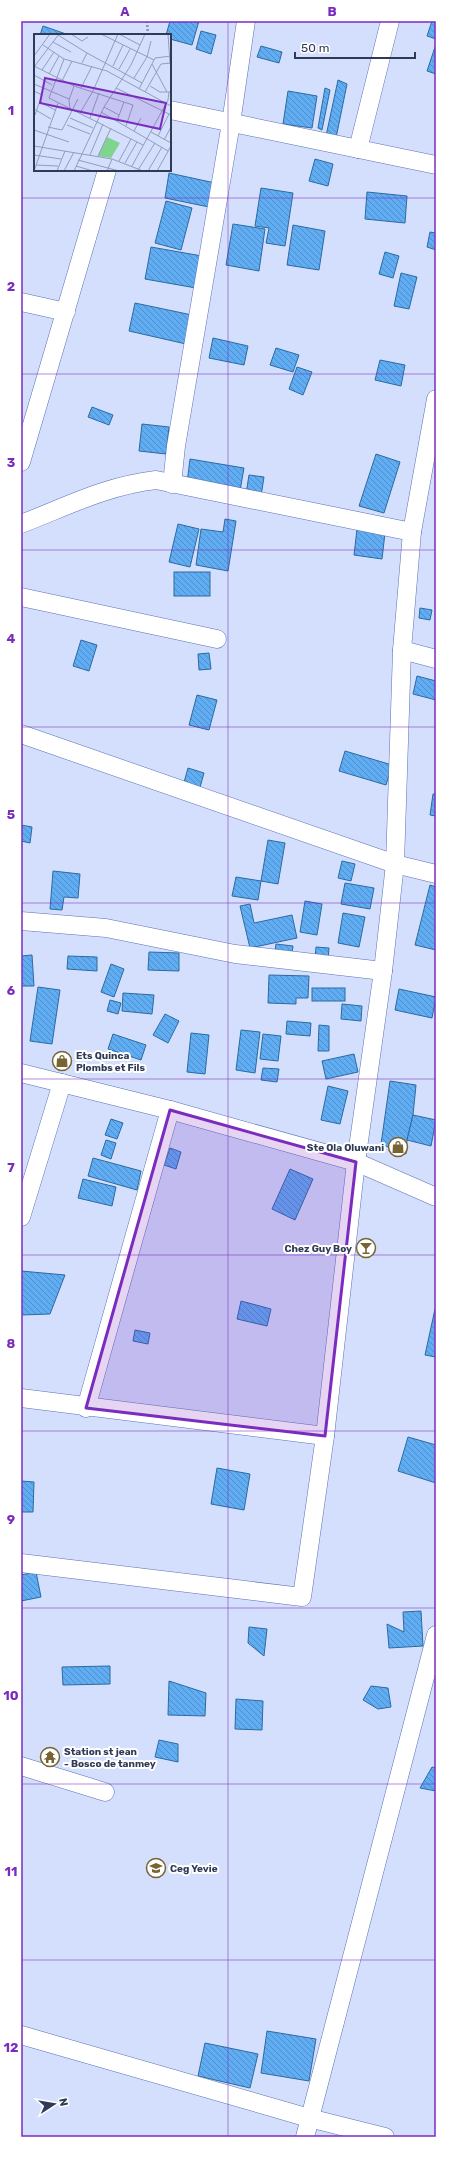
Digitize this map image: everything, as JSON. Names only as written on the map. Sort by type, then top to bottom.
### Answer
[{"type":"street","points":[[172,484],[176,446],[231,123],[246,21]]},
{"type":"street","points":[[358,149],[390,21]]},
{"type":"street","points":[[171,110],[436,164]]},
{"type":"street","points":[[21,462],[107,171]]},
{"type":"street","points":[[21,302],[66,312]]},
{"type":"street","points":[[21,1563],[302,1597],[325,1436],[356,1162],[383,971],[395,864],[402,650],[412,532],[436,399]]},
{"type":"street","points":[[21,524],[98,492],[129,483],[156,480],[412,532]]},
{"type":"street","points":[[21,597],[217,639]]},
{"type":"street","points":[[402,650],[436,660]]},
{"type":"street","points":[[21,734],[395,864],[436,874]]},
{"type":"street","points":[[21,921],[106,928],[235,954],[383,971]]},
{"type":"street","points":[[21,1073],[170,1110],[356,1162],[436,1197]]},
{"type":"street","points":[[21,1217],[62,1083]]},
{"type":"street","points":[[86,1408],[170,1110]]},
{"type":"street","points":[[21,1398],[86,1408],[325,1436]]},
{"type":"street","points":[[305,2137],[436,1635]]},
{"type":"street","points":[[21,1766],[105,1792]]},
{"type":"street","points":[[21,2035],[309,2118],[385,2137]]},
{"type":"path","points":[[147,21],[148,34]]},
{"type":"highlighted area","points":[[170,1110],[356,1162],[325,1436],[86,1408]]},
{"type":"building","points":[[170,21],[199,21],[192,45],[171,39],[171,34],[166,34]]},
{"type":"building","points":[[432,21],[436,21],[436,39],[427,36]]},
{"type":"building","points":[[43,26],[66,34],[40,34]]},
{"type":"building","points":[[201,31],[216,35],[211,54],[196,49]]},
{"type":"building","points":[[261,46],[282,52],[279,63],[257,57]]},
{"type":"building","points":[[436,47],[436,74],[427,71]]},
{"type":"building","points":[[338,80],[347,84],[336,138],[326,136]]},
{"type":"building","points":[[325,88],[330,90],[322,130],[318,128]]},
{"type":"building","points":[[288,91],[317,96],[312,128],[283,124]]},
{"type":"building","points":[[315,159],[333,164],[328,186],[309,181]]},
{"type":"building","points":[[169,173],[215,183],[209,207],[165,198]]},
{"type":"building","points":[[261,188],[293,193],[285,246],[266,243],[269,228],[255,226]]},
{"type":"building","points":[[367,192],[407,196],[405,223],[365,219]]},
{"type":"building","points":[[166,201],[192,208],[181,250],[155,243]]},
{"type":"building","points":[[233,224],[265,229],[259,271],[226,265]]},
{"type":"building","points":[[293,225],[325,231],[319,270],[287,265]]},
{"type":"building","points":[[430,232],[436,233],[436,250],[427,247]]},
{"type":"building","points":[[151,247],[202,256],[196,288],[145,279]]},
{"type":"building","points":[[385,252],[399,256],[393,278],[379,274]]},
{"type":"building","points":[[401,273],[417,277],[409,309],[394,306]]},
{"type":"building","points":[[135,303],[192,315],[186,344],[129,331]]},
{"type":"building","points":[[213,338],[248,346],[244,365],[209,358]]},
{"type":"building","points":[[276,348],[299,355],[293,372],[270,365]]},
{"type":"building","points":[[380,360],[405,365],[401,386],[375,380]]},
{"type":"building","points":[[297,367],[312,372],[303,395],[289,389]]},
{"type":"building","points":[[92,407],[113,415],[109,425],[88,417]]},
{"type":"building","points":[[142,424],[169,427],[166,454],[139,451]]},
{"type":"building","points":[[376,454],[400,462],[384,513],[359,506]]},
{"type":"building","points":[[190,459],[244,468],[240,491],[187,483]]},
{"type":"building","points":[[249,475],[264,477],[261,496],[246,494]]},
{"type":"building","points":[[225,519],[236,521],[228,571],[196,565],[201,529],[223,532]]},
{"type":"building","points":[[178,524],[199,529],[190,567],[169,562]]},
{"type":"building","points":[[357,529],[385,533],[382,559],[354,555]]},
{"type":"building","points":[[174,572],[210,572],[210,596],[174,596]]},
{"type":"building","points":[[420,608],[432,610],[430,620],[419,618]]},
{"type":"building","points":[[81,640],[97,645],[89,671],[73,666]]},
{"type":"building","points":[[209,653],[211,669],[199,670],[198,654]]},
{"type":"building","points":[[417,676],[436,681],[436,700],[413,694]]},
{"type":"building","points":[[197,695],[217,700],[209,730],[189,725]]},
{"type":"building","points":[[345,751],[392,765],[386,785],[339,771]]},
{"type":"building","points":[[188,768],[204,773],[199,791],[183,786]]},
{"type":"building","points":[[433,794],[436,794],[436,816],[430,815]]},
{"type":"building","points":[[21,825],[32,827],[30,843],[21,841]]},
{"type":"building","points":[[268,840],[285,843],[278,884],[261,881]]},
{"type":"building","points":[[342,861],[355,864],[351,881],[338,878]]},
{"type":"building","points":[[53,871],[80,874],[78,898],[64,897],[62,910],[50,909]]},
{"type":"building","points":[[236,877],[261,881],[258,900],[232,896]]},
{"type":"building","points":[[345,883],[374,888],[370,909],[341,904]]},
{"type":"building","points":[[430,885],[436,887],[436,950],[415,945]]},
{"type":"building","points":[[305,901],[322,904],[317,935],[300,932]]},
{"type":"building","points":[[250,904],[254,923],[292,915],[297,938],[250,948],[240,906]]},
{"type":"building","points":[[343,913],[365,917],[359,947],[338,943]]},
{"type":"building","points":[[276,944],[293,946],[292,953],[275,951]]},
{"type":"building","points":[[316,947],[329,948],[328,960],[315,959]]},
{"type":"building","points":[[149,952],[179,953],[179,971],[148,970]]},
{"type":"building","points":[[32,955],[34,986],[21,986],[21,956]]},
{"type":"building","points":[[68,956],[97,957],[97,971],[67,969]]},
{"type":"building","points":[[111,964],[124,969],[114,997],[101,992]]},
{"type":"building","points":[[269,975],[309,976],[308,998],[296,998],[296,1004],[268,1003]]},
{"type":"building","points":[[38,987],[60,990],[52,1044],[30,1041]]},
{"type":"building","points":[[312,988],[345,988],[345,1001],[312,1001]]},
{"type":"building","points":[[399,989],[436,997],[432,1018],[395,1010]]},
{"type":"building","points":[[123,993],[154,995],[152,1014],[122,1011]]},
{"type":"building","points":[[110,1000],[121,1003],[118,1014],[107,1011]]},
{"type":"building","points":[[342,1004],[362,1006],[361,1021],[341,1019]]},
{"type":"building","points":[[165,1014],[179,1021],[168,1043],[153,1035]]},
{"type":"building","points":[[287,1021],[311,1023],[310,1036],[286,1034]]},
{"type":"building","points":[[319,1025],[329,1026],[329,1051],[318,1051]]},
{"type":"building","points":[[241,1030],[260,1032],[255,1073],[236,1070]]},
{"type":"building","points":[[191,1033],[209,1035],[205,1074],[187,1072]]},
{"type":"building","points":[[113,1034],[146,1045],[141,1060],[108,1049]]},
{"type":"building","points":[[263,1034],[281,1036],[278,1061],[260,1059]]},
{"type":"building","points":[[354,1054],[358,1072],[326,1079],[322,1061]]},
{"type":"building","points":[[263,1068],[279,1069],[277,1082],[261,1080]]},
{"type":"building","points":[[390,1081],[416,1085],[413,1115],[407,1140],[406,1154],[381,1144]]},
{"type":"building","points":[[328,1086],[348,1091],[340,1124],[321,1120]]},
{"type":"building","points":[[413,1115],[436,1120],[431,1146],[407,1140]]},
{"type":"building","points":[[111,1119],[123,1123],[117,1139],[105,1135]]},
{"type":"building","points":[[106,1140],[116,1143],[111,1159],[101,1155]]},
{"type":"building","points":[[170,1148],[181,1152],[176,1169],[164,1165]]},
{"type":"building","points":[[93,1158],[141,1171],[137,1190],[88,1176]]},
{"type":"building","points":[[290,1169],[313,1179],[295,1220],[272,1209]]},
{"type":"building","points":[[83,1179],[116,1187],[112,1206],[78,1198]]},
{"type":"building","points":[[21,1271],[65,1275],[50,1314],[21,1315]]},
{"type":"building","points":[[241,1301],[271,1309],[267,1326],[237,1319]]},
{"type":"building","points":[[436,1309],[436,1357],[425,1355]]},
{"type":"building","points":[[135,1330],[150,1333],[148,1344],[133,1341]]},
{"type":"building","points":[[408,1437],[436,1445],[436,1483],[398,1471]]},
{"type":"building","points":[[217,1468],[250,1474],[244,1510],[211,1504]]},
{"type":"building","points":[[21,1481],[34,1482],[33,1512],[21,1512]]},
{"type":"building","points":[[36,1572],[41,1597],[21,1601],[21,1575]]},
{"type":"building","points":[[421,1611],[423,1646],[389,1648],[387,1624],[404,1632],[403,1612]]},
{"type":"building","points":[[249,1627],[267,1629],[264,1656],[248,1643]]},
{"type":"building","points":[[110,1666],[110,1684],[63,1685],[62,1667]]},
{"type":"building","points":[[169,1681],[206,1693],[205,1716],[168,1715]]},
{"type":"building","points":[[371,1686],[388,1688],[391,1707],[378,1709],[363,1700]]},
{"type":"building","points":[[236,1699],[263,1701],[262,1730],[235,1729]]},
{"type":"building","points":[[159,1740],[178,1744],[178,1762],[155,1757]]},
{"type":"building","points":[[432,1767],[436,1768],[436,1791],[420,1788]]},
{"type":"building","points":[[267,2031],[316,2039],[309,2081],[261,2073]]},
{"type":"building","points":[[205,2043],[258,2054],[250,2088],[198,2076]]},
{"type":"place","name":"Ets Quinca Plombs et Fils","points":[[62,1061]]},
{"type":"place","name":"Ste Ola Oluwani","points":[[398,1147]]},
{"type":"place","name":"Chez Guy Boy","points":[[366,1248]]},
{"type":"place","name":"Station st jean - Bosco de tanmey","points":[[50,1757]]},
{"type":"place","name":"Ceg Yevie","points":[[156,1868]]}]
